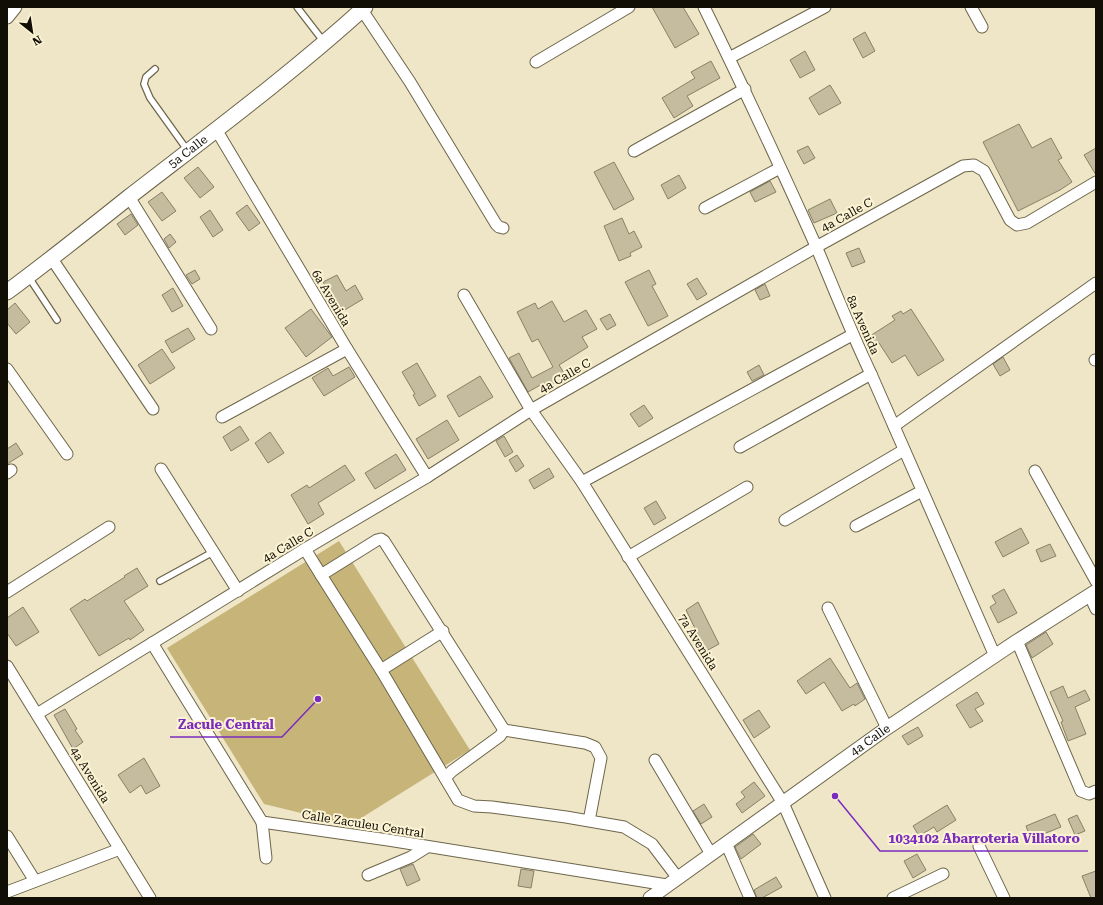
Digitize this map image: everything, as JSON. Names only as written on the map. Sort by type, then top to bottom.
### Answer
[{"type":"main road","name":"5a Calle","points":[[7,292],[52,259],[129,197],[217,130],[325,43],[364,8]]},
{"type":"street","points":[[7,17],[15,7]]},
{"type":"street","points":[[536,62],[629,7]]},
{"type":"street","name":"8a Avenida","points":[[704,7],[745,89],[816,247],[852,335],[872,374],[995,656]]},
{"type":"street","points":[[729,58],[825,7]]},
{"type":"street","points":[[971,7],[982,27]]},
{"type":"street","points":[[364,8],[496,224],[499,227],[504,228]]},
{"type":"street","points":[[634,150],[745,89]]},
{"type":"street","name":"6a Avenida","points":[[217,130],[347,349],[427,477]]},
{"type":"street","name":"4a Calle C","points":[[37,714],[305,549],[427,477],[531,410],[816,247],[963,166],[974,165],[984,171],[1010,220],[1017,225],[1027,223],[1096,182]]},
{"type":"street","points":[[704,208],[780,168]]},
{"type":"street","points":[[129,197],[211,329]]},
{"type":"street","points":[[52,259],[153,409]]},
{"type":"street","points":[[894,426],[1096,283]]},
{"type":"street","name":"7a Avenida","points":[[464,295],[531,410],[582,482],[783,803],[824,898]]},
{"type":"street","points":[[582,482],[852,335]]},
{"type":"street","points":[[222,417],[347,349]]},
{"type":"street","points":[[7,369],[67,454]]},
{"type":"street","points":[[740,447],[872,374]]},
{"type":"street","points":[[785,520],[904,450]]},
{"type":"street","points":[[161,469],[238,591]]},
{"type":"street","points":[[1035,471],[1096,581]]},
{"type":"street","points":[[628,557],[747,487]]},
{"type":"street","points":[[856,526],[922,491]]},
{"type":"street","points":[[7,592],[109,527]]},
{"type":"street","points":[[321,575],[377,540],[384,540],[504,730],[585,743],[595,747],[601,758],[589,821]]},
{"type":"street","points":[[305,549],[458,800],[474,806],[566,817],[624,827],[652,844],[672,881]]},
{"type":"street","points":[[1093,594],[1096,609]]},
{"type":"street","name":"4a Calle","points":[[650,898],[887,728],[1017,641],[1093,594]]},
{"type":"street","points":[[828,608],[887,728]]},
{"type":"street","points":[[380,670],[443,632]]},
{"type":"street","points":[[1017,641],[1081,791],[1089,794],[1096,790]]},
{"type":"street","points":[[152,643],[262,822],[266,858]]},
{"type":"street","name":"4a Avenida","points":[[7,666],[150,898]]},
{"type":"street","points":[[445,778],[452,770],[500,736],[504,730]]},
{"type":"street","points":[[655,760],[712,854]]},
{"type":"street","name":"Calle Zaculeu Central","points":[[262,822],[672,881]]},
{"type":"street","points":[[7,836],[35,881]]},
{"type":"street","points":[[726,843],[750,898]]},
{"type":"street","points":[[368,875],[411,857],[427,846]]},
{"type":"street","points":[[979,846],[1004,898]]},
{"type":"street","points":[[7,892],[120,849]]},
{"type":"street","points":[[893,898],[943,874]]},
{"type":"lane","points":[[297,7],[325,43]]},
{"type":"lane","points":[[155,69],[146,77],[144,84],[150,98],[189,152]]},
{"type":"lane","points":[[28,276],[57,320]]},
{"type":"lane","points":[[160,581],[213,552]]},
{"type":"shaded area","points":[[339,541],[470,750],[350,825],[264,804],[167,648]]},
{"type":"building","points":[[652,7],[683,7],[699,34],[675,48]]},
{"type":"building","points":[[865,32],[875,51],[863,58],[853,39]]},
{"type":"building","points":[[805,51],[815,70],[800,78],[790,60]]},
{"type":"building","points":[[711,61],[720,78],[687,96],[693,106],[674,118],[662,98],[695,78],[691,72]]},
{"type":"building","points":[[830,85],[841,103],[819,115],[809,98]]},
{"type":"building","points":[[1019,124],[1032,148],[1051,138],[1062,158],[1058,160],[1072,182],[1060,190],[1018,211],[983,142]]},
{"type":"building","points":[[808,146],[815,158],[804,164],[797,151]]},
{"type":"building","points":[[1096,148],[1096,175],[1084,155]]},
{"type":"building","points":[[614,162],[634,199],[614,210],[594,172]]},
{"type":"building","points":[[198,167],[214,187],[200,198],[184,178]]},
{"type":"building","points":[[679,175],[686,188],[668,199],[661,185]]},
{"type":"building","points":[[770,181],[776,192],[755,202],[750,192]]},
{"type":"building","points":[[162,192],[176,211],[162,221],[148,202]]},
{"type":"building","points":[[830,199],[837,213],[814,223],[808,210]]},
{"type":"building","points":[[247,205],[260,223],[249,231],[236,213]]},
{"type":"building","points":[[210,210],[223,230],[213,237],[200,217]]},
{"type":"building","points":[[131,214],[138,225],[125,235],[117,224]]},
{"type":"building","points":[[622,218],[629,234],[634,231],[642,247],[630,253],[631,256],[619,261],[604,226]]},
{"type":"building","points":[[170,234],[176,242],[169,248],[164,239]]},
{"type":"building","points":[[859,248],[865,262],[852,267],[846,253]]},
{"type":"building","points":[[195,270],[200,279],[192,284],[186,275]]},
{"type":"building","points":[[649,270],[656,284],[652,286],[668,316],[648,326],[625,282]]},
{"type":"building","points":[[337,275],[346,291],[355,285],[363,299],[343,311],[323,282]]},
{"type":"building","points":[[697,278],[707,294],[697,300],[687,284]]},
{"type":"building","points":[[765,284],[770,296],[760,300],[755,290]]},
{"type":"building","points":[[173,288],[183,306],[172,312],[162,295]]},
{"type":"building","points":[[552,301],[564,322],[586,310],[597,329],[582,337],[588,347],[559,365],[564,373],[555,378],[557,382],[547,388],[544,383],[528,392],[509,358],[519,353],[532,378],[553,367],[538,339],[532,342],[517,312],[535,303],[538,309]]},
{"type":"building","points":[[15,303],[30,322],[16,334],[7,323],[7,310]]},
{"type":"building","points":[[311,309],[332,337],[306,357],[285,328]]},
{"type":"building","points":[[911,309],[944,360],[918,376],[905,355],[892,363],[879,343],[876,345],[870,336],[895,320],[892,316],[901,311],[903,314]]},
{"type":"building","points":[[610,314],[616,325],[607,330],[600,319]]},
{"type":"building","points":[[188,328],[195,339],[172,353],[165,341]]},
{"type":"building","points":[[162,349],[175,368],[150,384],[138,365]]},
{"type":"building","points":[[1003,357],[1010,370],[1000,376],[993,364]]},
{"type":"building","points":[[417,363],[436,396],[419,406],[413,395],[415,394],[402,372]]},
{"type":"building","points":[[759,365],[764,375],[752,381],[747,372]]},
{"type":"building","points":[[349,367],[355,377],[324,396],[312,378],[328,368],[333,376]]},
{"type":"building","points":[[480,376],[493,397],[459,417],[447,396]]},
{"type":"building","points":[[644,405],[653,418],[639,427],[630,414]]},
{"type":"building","points":[[447,420],[459,440],[428,459],[416,439]]},
{"type":"building","points":[[240,426],[249,440],[231,451],[223,437]]},
{"type":"building","points":[[270,432],[284,453],[268,463],[255,443]]},
{"type":"building","points":[[504,436],[513,452],[505,457],[496,441]]},
{"type":"building","points":[[16,443],[23,454],[7,464],[7,449]]},
{"type":"building","points":[[396,454],[406,470],[375,489],[365,473]]},
{"type":"building","points":[[517,455],[524,466],[516,472],[509,460]]},
{"type":"building","points":[[345,465],[355,480],[318,503],[324,514],[308,524],[291,495],[307,485],[309,488]]},
{"type":"building","points":[[549,468],[554,477],[534,489],[529,480]]},
{"type":"building","points":[[656,501],[666,518],[654,525],[644,508]]},
{"type":"building","points":[[1021,528],[1029,543],[1003,557],[995,542]]},
{"type":"building","points":[[1050,544],[1056,556],[1041,562],[1036,550]]},
{"type":"building","points":[[137,568],[148,586],[124,601],[144,630],[130,640],[129,638],[99,656],[70,609],[85,599],[87,601]]},
{"type":"building","points":[[1004,589],[1017,613],[998,623],[990,607],[996,603],[992,596]]},
{"type":"building","points":[[698,602],[719,644],[706,651],[686,610]]},
{"type":"building","points":[[23,607],[39,632],[16,646],[7,633],[7,618]]},
{"type":"building","points":[[1046,632],[1053,644],[1032,658],[1026,645]]},
{"type":"building","points":[[830,658],[850,688],[857,683],[865,699],[855,706],[854,704],[842,711],[824,682],[806,694],[797,681]]},
{"type":"building","points":[[1063,686],[1068,698],[1085,690],[1090,700],[1075,707],[1086,734],[1068,741],[1061,722],[1063,721],[1050,692]]},
{"type":"building","points":[[977,692],[984,704],[975,709],[983,721],[970,728],[956,705]]},
{"type":"building","points":[[65,709],[77,729],[75,730],[83,742],[73,749],[54,715]]},
{"type":"building","points":[[759,710],[770,727],[754,738],[743,720]]},
{"type":"building","points":[[918,727],[923,736],[908,745],[902,736]]},
{"type":"building","points":[[144,758],[160,786],[146,794],[141,785],[130,793],[118,775]]},
{"type":"building","points":[[754,782],[765,796],[742,813],[736,804],[745,797],[741,792]]},
{"type":"building","points":[[704,804],[712,817],[701,824],[693,811]]},
{"type":"building","points":[[947,805],[956,820],[937,832],[934,827],[919,836],[913,826]]},
{"type":"building","points":[[1055,814],[1061,827],[1031,839],[1026,826]]},
{"type":"building","points":[[1077,815],[1085,831],[1075,835],[1068,819]]},
{"type":"building","points":[[753,834],[761,844],[741,859],[735,847]]},
{"type":"building","points":[[917,854],[926,870],[913,878],[904,861]]},
{"type":"building","points":[[413,864],[420,880],[407,886],[400,869]]},
{"type":"building","points":[[521,869],[534,871],[531,888],[518,886]]},
{"type":"building","points":[[1096,871],[1096,898],[1091,898],[1082,876]]},
{"type":"building","points":[[776,877],[782,887],[762,898],[757,898],[754,890]]},
{"type":"place","name":"Zacule Central","points":[[318,699]]},
{"type":"place","name":"1034102 Abarroteria Villatoro","points":[[835,796]]}]
